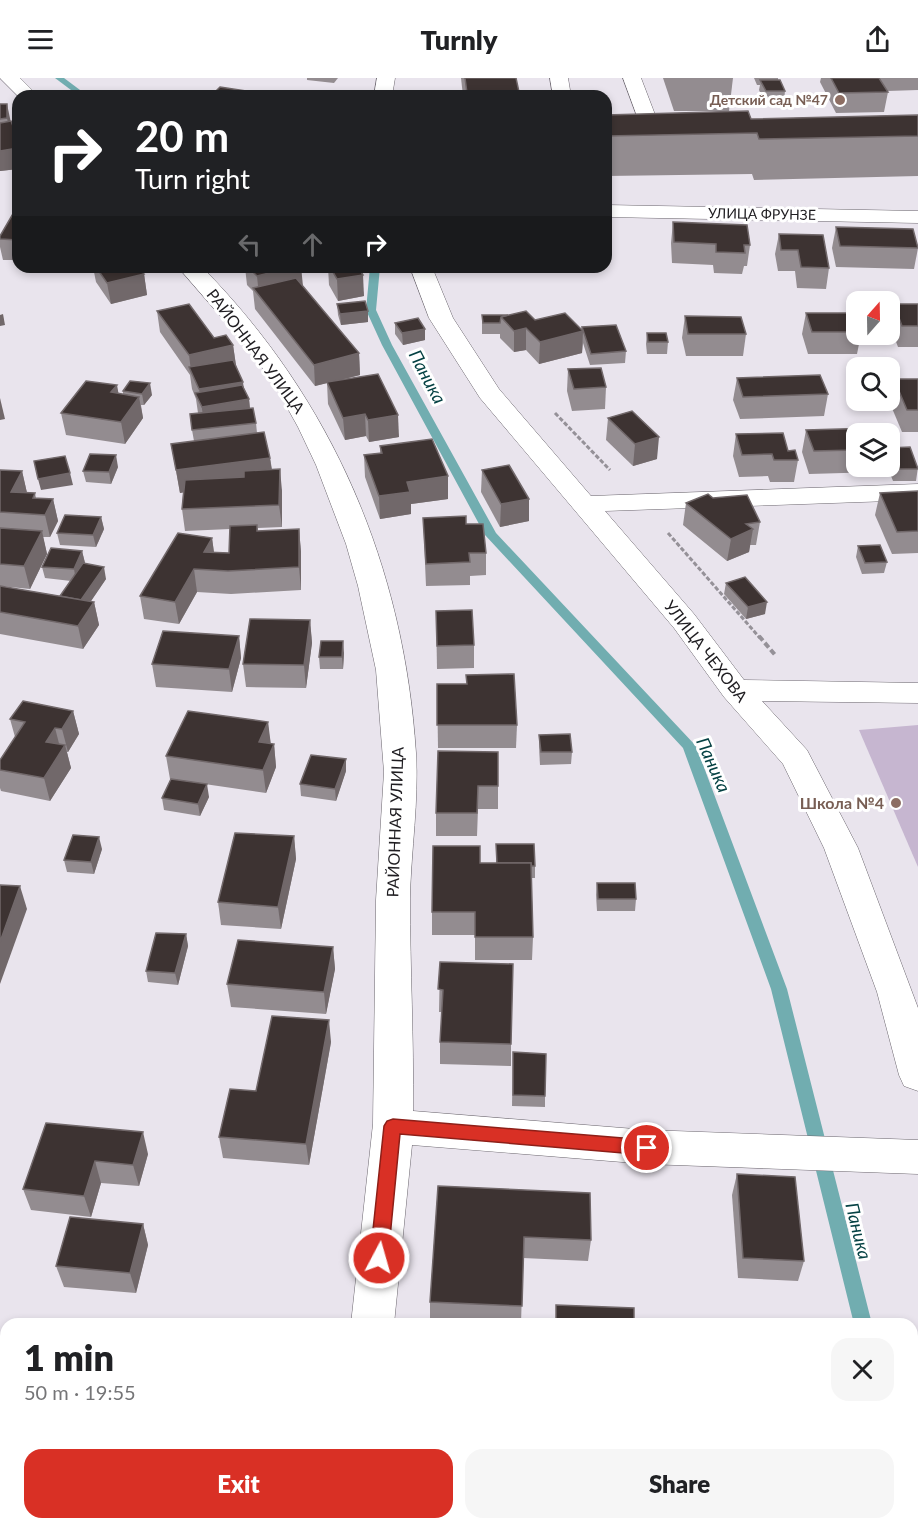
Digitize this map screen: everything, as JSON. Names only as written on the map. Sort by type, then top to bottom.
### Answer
[{"type":"street","points":[[9,78],[22,90]]},
{"type":"street","points":[[632,78],[651,131]]},
{"type":"street","points":[[628,132],[698,131]]},
{"type":"street","name":"УЛИЦА ФРУНЗЕ","points":[[612,212],[918,217]]},
{"type":"street","name":"РАЙОННАЯ УЛИЦА","points":[[195,273],[217,295],[263,355],[311,425],[341,491],[369,576],[393,679],[400,757],[393,873],[393,1126],[373,1318]]},
{"type":"street","name":"УЛИЦА ЧЕХОВА","points":[[423,273],[441,318],[489,393],[684,621],[735,690],[796,758],[841,848],[895,992],[918,1075]]},
{"type":"street","points":[[586,504],[918,492]]},
{"type":"street","points":[[735,690],[918,693]]},
{"type":"street","points":[[393,1126],[647,1148],[918,1157]]},
{"type":"shaded area","points":[[918,725],[918,867],[859,730]]},
{"type":"building","points":[[465,78],[516,78],[519,90],[467,90]]},
{"type":"building","points":[[831,78],[879,78],[888,92],[839,93]]},
{"type":"building","points":[[760,80],[780,80],[785,91],[766,91]]},
{"type":"building","points":[[220,87],[239,90],[217,90]]},
{"type":"building","points":[[0,104],[7,104],[7,118],[0,119]]},
{"type":"building","points":[[748,111],[751,119],[918,115],[918,136],[759,139],[757,133],[612,136],[612,115]]},
{"type":"building","points":[[11,121],[12,149],[0,151],[0,123]]},
{"type":"building","points":[[12,215],[12,240],[0,239]]},
{"type":"building","points":[[673,222],[747,225],[750,245],[744,245],[745,253],[716,252],[716,244],[674,242]]},
{"type":"building","points":[[836,227],[913,229],[918,248],[840,246]]},
{"type":"building","points":[[779,234],[823,235],[829,268],[801,267],[798,250],[781,250]]},
{"type":"building","points":[[100,273],[144,274],[107,283]]},
{"type":"building","points":[[334,273],[362,273],[363,275],[337,279]]},
{"type":"building","points":[[296,278],[359,353],[314,365],[253,288]]},
{"type":"building","points":[[365,301],[368,311],[340,314],[337,304]]},
{"type":"building","points":[[189,304],[214,338],[226,335],[233,345],[189,355],[157,311]]},
{"type":"building","points":[[900,304],[918,304],[918,326],[902,326]]},
{"type":"building","points":[[526,311],[535,320],[565,313],[583,331],[540,342],[526,328],[514,331],[501,317]]},
{"type":"building","points":[[806,313],[846,313],[846,332],[812,332]]},
{"type":"building","points":[[482,315],[508,315],[501,317],[500,323],[483,323]]},
{"type":"building","points":[[685,316],[741,317],[746,334],[688,334]]},
{"type":"building","points":[[418,318],[425,329],[402,333],[395,323]]},
{"type":"building","points":[[616,325],[626,351],[591,354],[582,327]]},
{"type":"building","points":[[647,333],[666,333],[668,342],[648,342]]},
{"type":"building","points":[[233,360],[243,382],[199,389],[189,367]]},
{"type":"building","points":[[601,368],[606,387],[574,389],[568,369]]},
{"type":"building","points":[[378,374],[398,415],[368,420],[365,414],[343,418],[327,382]]},
{"type":"building","points":[[820,375],[828,394],[743,397],[737,378]]},
{"type":"building","points":[[900,379],[918,379],[918,410],[907,410],[900,393]]},
{"type":"building","points":[[86,381],[117,385],[111,392],[139,397],[121,422],[61,413]]},
{"type":"building","points":[[130,381],[150,383],[142,394],[123,391]]},
{"type":"building","points":[[242,385],[249,399],[202,407],[195,393]]},
{"type":"building","points":[[253,408],[256,423],[192,430],[190,414]]},
{"type":"building","points":[[632,411],[659,437],[635,444],[608,418]]},
{"type":"building","points":[[846,429],[846,450],[814,451],[806,430]]},
{"type":"building","points":[[264,432],[270,458],[176,470],[171,444]]},
{"type":"building","points":[[783,433],[788,451],[795,450],[798,460],[774,460],[772,454],[742,455],[736,434]]},
{"type":"building","points":[[432,439],[448,476],[407,482],[410,492],[379,496],[364,455],[382,453],[380,446]]},
{"type":"building","points":[[910,447],[918,469],[900,469],[900,448]]},
{"type":"building","points":[[90,454],[116,455],[109,472],[83,471]]},
{"type":"building","points":[[65,456],[70,473],[38,479],[34,461]]},
{"type":"building","points":[[509,465],[529,499],[501,504],[482,470]]},
{"type":"building","points":[[280,469],[279,505],[182,509],[185,480],[244,477],[244,471]]},
{"type":"building","points":[[0,470],[22,471],[11,492],[35,493],[33,498],[53,499],[45,515],[0,512]]},
{"type":"building","points":[[918,491],[918,531],[897,532],[880,493]]},
{"type":"building","points":[[708,494],[713,498],[747,495],[760,522],[746,524],[753,529],[731,539],[686,503]]},
{"type":"building","points":[[65,515],[101,517],[93,535],[57,533]]},
{"type":"building","points":[[466,516],[466,524],[483,524],[486,553],[469,553],[470,562],[426,564],[423,518]]},
{"type":"building","points":[[257,525],[257,531],[299,529],[299,567],[228,571],[194,569],[175,602],[140,596],[178,533],[212,538],[204,552],[229,553],[230,526]]},
{"type":"building","points":[[0,528],[42,531],[24,566],[0,564]]},
{"type":"building","points":[[880,545],[887,562],[865,563],[858,546]]},
{"type":"building","points":[[51,548],[82,551],[74,569],[42,567]]},
{"type":"building","points":[[83,563],[104,567],[81,600],[60,596]]},
{"type":"building","points":[[745,577],[767,602],[748,607],[726,583]]},
{"type":"building","points":[[0,586],[94,602],[78,626],[0,612]]},
{"type":"building","points":[[472,610],[474,645],[437,646],[436,611]]},
{"type":"building","points":[[250,619],[310,620],[304,665],[243,664]]},
{"type":"building","points":[[163,631],[239,636],[229,669],[152,664]]},
{"type":"building","points":[[321,641],[343,641],[342,657],[319,657]]},
{"type":"building","points":[[514,674],[517,725],[437,725],[437,684],[467,684],[466,675]]},
{"type":"building","points":[[23,701],[73,711],[62,729],[55,728],[46,742],[65,745],[44,778],[0,770],[0,760],[25,722],[10,719]]},
{"type":"building","points":[[188,711],[268,722],[259,742],[274,744],[263,770],[166,756]]},
{"type":"building","points":[[570,734],[572,752],[541,752],[539,735]]},
{"type":"building","points":[[438,751],[498,752],[498,786],[478,786],[477,813],[436,813]]},
{"type":"building","points":[[311,755],[346,759],[335,789],[300,784]]},
{"type":"building","points":[[171,779],[207,784],[198,804],[162,798]]},
{"type":"building","points":[[235,833],[294,836],[278,907],[218,902]]},
{"type":"building","points":[[73,835],[99,837],[91,862],[64,860]]},
{"type":"building","points":[[496,844],[534,844],[535,866],[531,866],[531,863],[497,863]]},
{"type":"building","points":[[433,846],[480,846],[480,863],[531,863],[533,937],[475,937],[475,912],[432,912]]},
{"type":"building","points":[[597,883],[635,883],[636,899],[598,899]]},
{"type":"building","points":[[0,885],[20,886],[0,942]]},
{"type":"building","points":[[156,933],[186,934],[175,973],[146,971]]},
{"type":"building","points":[[238,940],[333,947],[324,992],[227,984]]},
{"type":"building","points":[[440,962],[513,964],[511,1044],[440,1042],[443,990],[438,989]]},
{"type":"building","points":[[272,1016],[329,1020],[306,1144],[219,1137],[230,1089],[256,1091]]},
{"type":"building","points":[[513,1052],[546,1054],[545,1096],[513,1095]]},
{"type":"building","points":[[46,1123],[143,1132],[133,1165],[95,1161],[84,1196],[23,1189]]},
{"type":"building","points":[[737,1174],[795,1177],[804,1261],[743,1258]]},
{"type":"building","points":[[438,1186],[590,1193],[591,1240],[524,1237],[522,1306],[430,1302]]},
{"type":"building","points":[[70,1217],[143,1224],[130,1273],[56,1266]]},
{"type":"building","points":[[556,1305],[634,1308],[634,1318],[556,1318]]},
{"type":"waterway","name":"Паника","points":[[59,78],[76,90]]},
{"type":"waterway","name":"Паника","points":[[374,273],[371,310],[387,345],[491,535],[689,746],[779,989],[861,1318]]},
{"type":"place","name":"Детский сад №47","points":[[840,100]]},
{"type":"place","name":"Школа №4","points":[[896,803]]},
{"type":"route","points":[[379,1258],[393,1126],[647,1148]]}]
